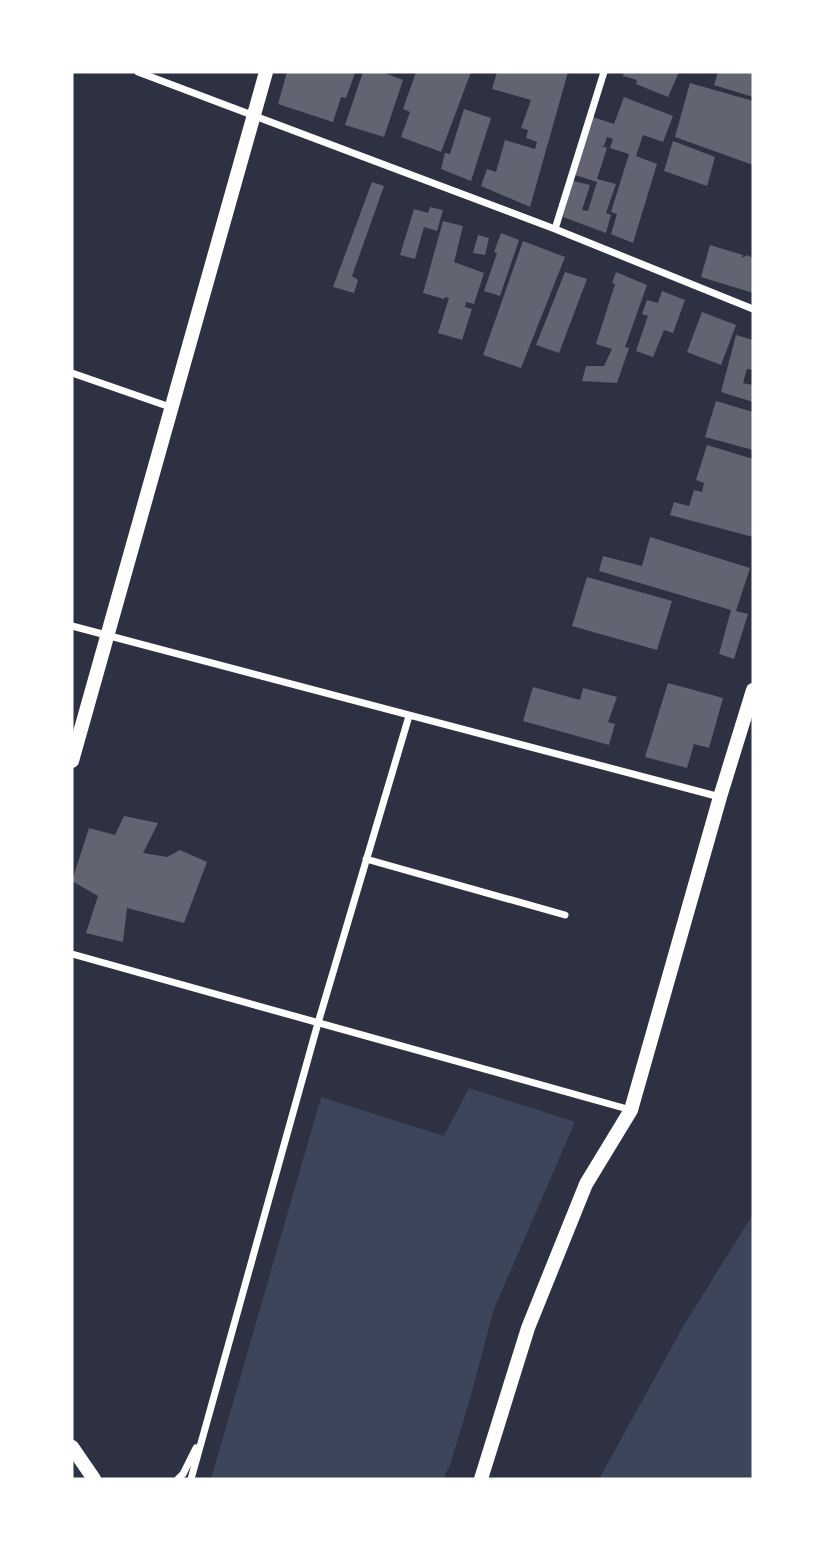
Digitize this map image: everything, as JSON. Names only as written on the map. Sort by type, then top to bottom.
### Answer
[{"type":"main road","points":[[72,761],[266,72]]},
{"type":"main road","points":[[481,1479],[528,1328],[586,1184],[631,1110],[753,690]]},
{"type":"main road","points":[[72,1447],[94,1479]]},
{"type":"main road","points":[[84,1464],[105,1479]]},
{"type":"street","points":[[138,72],[555,229],[753,309]]},
{"type":"street","points":[[555,229],[604,72]]},
{"type":"street","points":[[72,373],[170,407]]},
{"type":"street","points":[[72,626],[720,797]]},
{"type":"street","points":[[191,1479],[318,1023],[409,716]]},
{"type":"street","points":[[366,859],[565,915]]},
{"type":"street","points":[[72,954],[631,1110]]},
{"type":"street","points":[[178,1479],[204,1432]]},
{"type":"shaded area","points":[[469,1088],[575,1122],[494,1309],[470,1399],[450,1465],[443,1479],[211,1479],[321,1097],[444,1136]]},
{"type":"shaded area","points":[[753,1214],[753,1479],[599,1479],[684,1325]]},
{"type":"building","points":[[287,72],[355,73],[346,98],[341,97],[333,122],[278,104]]},
{"type":"building","points":[[363,72],[382,72],[403,80],[384,137],[345,125]]},
{"type":"building","points":[[416,72],[471,72],[441,152],[401,137],[410,112],[403,109]]},
{"type":"building","points":[[497,72],[568,72],[530,207],[481,186],[487,169],[496,172],[505,140],[535,149],[537,142],[526,138],[528,130],[521,128],[531,100],[492,89]]},
{"type":"building","points":[[624,72],[679,72],[668,97],[636,84],[637,80],[623,76]]},
{"type":"building","points":[[718,72],[753,72],[753,97],[714,85]]},
{"type":"building","points":[[690,83],[753,101],[753,165],[675,137]]},
{"type":"building","points":[[624,97],[673,116],[663,142],[643,135],[636,156],[657,164],[633,243],[611,234],[617,214],[611,212],[629,154],[610,148],[613,139],[607,137],[604,146],[599,145],[607,148],[597,179],[616,184],[606,213],[611,215],[606,233],[563,217],[573,181],[590,185],[582,210],[588,211],[597,182],[575,175],[593,117],[614,124]]},
{"type":"building","points":[[464,109],[491,118],[471,181],[441,169],[445,153],[450,154]]},
{"type":"building","points":[[673,141],[715,157],[707,186],[664,171]]},
{"type":"building","points":[[372,182],[384,186],[352,276],[358,280],[354,293],[333,287]]},
{"type":"building","points":[[430,207],[443,210],[437,231],[424,227],[415,259],[400,255],[414,209],[428,213]]},
{"type":"building","points":[[443,221],[463,226],[454,262],[484,273],[474,304],[466,302],[465,307],[472,309],[462,340],[438,333],[449,298],[423,293]]},
{"type":"building","points":[[501,233],[519,240],[500,296],[484,291]]},
{"type":"building","points":[[478,235],[489,238],[485,255],[473,253]]},
{"type":"building","points":[[523,241],[565,257],[521,368],[483,355]]},
{"type":"building","points":[[710,245],[743,255],[742,258],[747,255],[753,258],[753,293],[701,277]]},
{"type":"building","points":[[565,272],[587,279],[559,353],[536,345]]},
{"type":"building","points":[[616,272],[647,285],[625,347],[629,348],[617,383],[582,381],[586,366],[604,366],[612,349],[596,344],[615,284],[612,283]]},
{"type":"building","points":[[662,291],[685,300],[673,333],[664,330],[653,357],[636,351],[648,316],[642,314],[647,300],[658,303]]},
{"type":"building","points":[[702,312],[736,325],[721,365],[687,352]]},
{"type":"building","points":[[736,335],[753,340],[753,370],[747,369],[743,383],[753,385],[753,402],[721,392]]},
{"type":"building","points":[[716,401],[753,412],[753,450],[705,437]]},
{"type":"building","points":[[707,445],[753,459],[753,537],[670,515],[674,502],[689,506],[694,490],[702,492],[704,483],[696,480]]},
{"type":"building","points":[[650,537],[750,568],[736,611],[748,614],[734,659],[719,654],[731,610],[599,571],[603,556],[642,566]]},
{"type":"building","points":[[587,577],[672,601],[657,650],[572,626]]},
{"type":"building","points":[[668,683],[723,698],[709,748],[694,744],[687,768],[645,757]]},
{"type":"building","points":[[533,687],[580,700],[583,688],[617,697],[608,722],[615,724],[609,745],[523,721]]},
{"type":"building","points":[[124,816],[158,823],[143,853],[167,857],[180,850],[207,862],[184,923],[127,908],[123,942],[86,933],[98,896],[72,881],[89,828],[115,835]]}]
